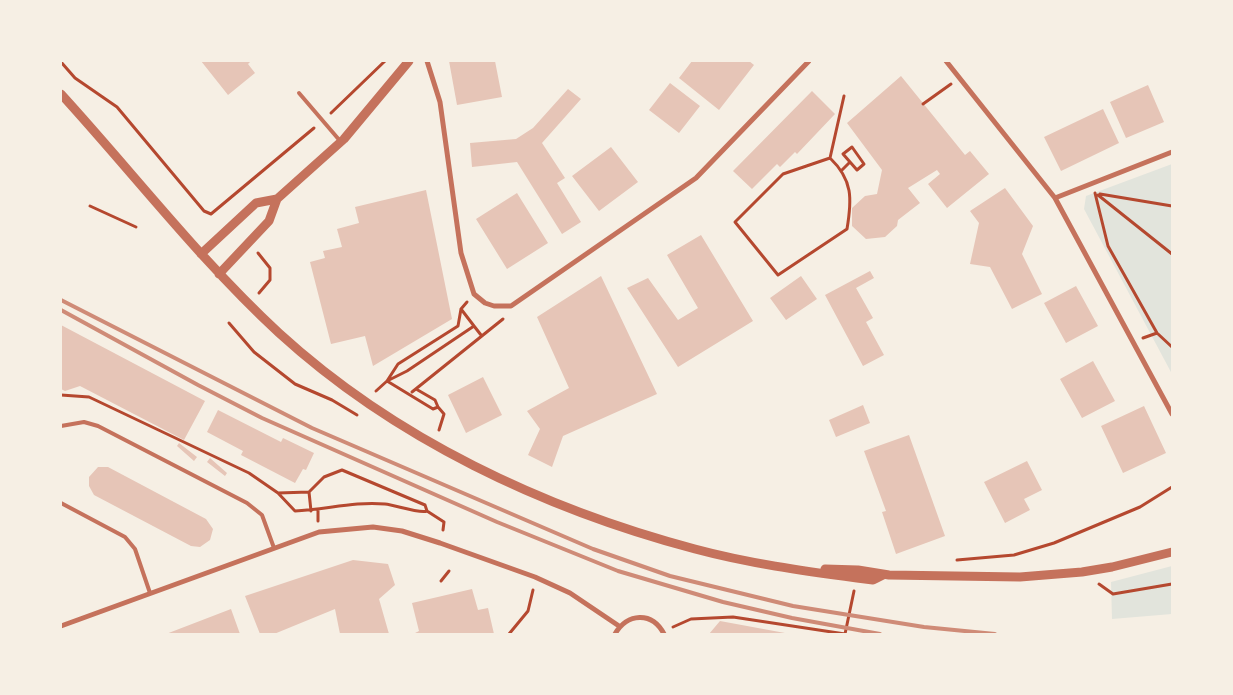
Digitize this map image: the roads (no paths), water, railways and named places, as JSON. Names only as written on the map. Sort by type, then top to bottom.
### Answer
[{"type":"street","points":[[220,274],[269,221],[277,199],[341,142],[409,61]]},
{"type":"street","points":[[427,61],[440,102],[461,253],[474,294],[485,303],[494,306],[510,306],[696,178],[809,61]]},
{"type":"street","points":[[946,61],[1055,198],[1172,414]]},
{"type":"street","points":[[61,94],[201,254],[281,335],[366,400],[431,442],[466,462],[554,503],[623,528],[697,550],[873,580],[883,575],[1020,577],[1082,572],[1112,567],[1172,552]]},
{"type":"street","points":[[1055,198],[1172,152]]},
{"type":"street","points":[[201,254],[256,203],[277,199]]},
{"type":"street","points":[[61,626],[319,532],[373,527],[402,531],[535,577],[570,593],[619,626]]},
{"type":"street","points":[[614,634],[619,626],[630,618],[643,617],[655,622],[664,633]]},
{"type":"lane","points":[[299,93],[341,142]]},
{"type":"lane","points":[[61,426],[84,422],[98,426],[247,503],[262,515],[274,548]]},
{"type":"lane","points":[[61,503],[125,537],[135,549],[150,593]]},
{"type":"railway","points":[[61,300],[312,428],[593,549],[670,576],[793,606],[924,627],[995,634]]},
{"type":"railway","points":[[61,310],[262,418],[497,522],[618,571],[723,602],[792,618],[880,634]]}]
